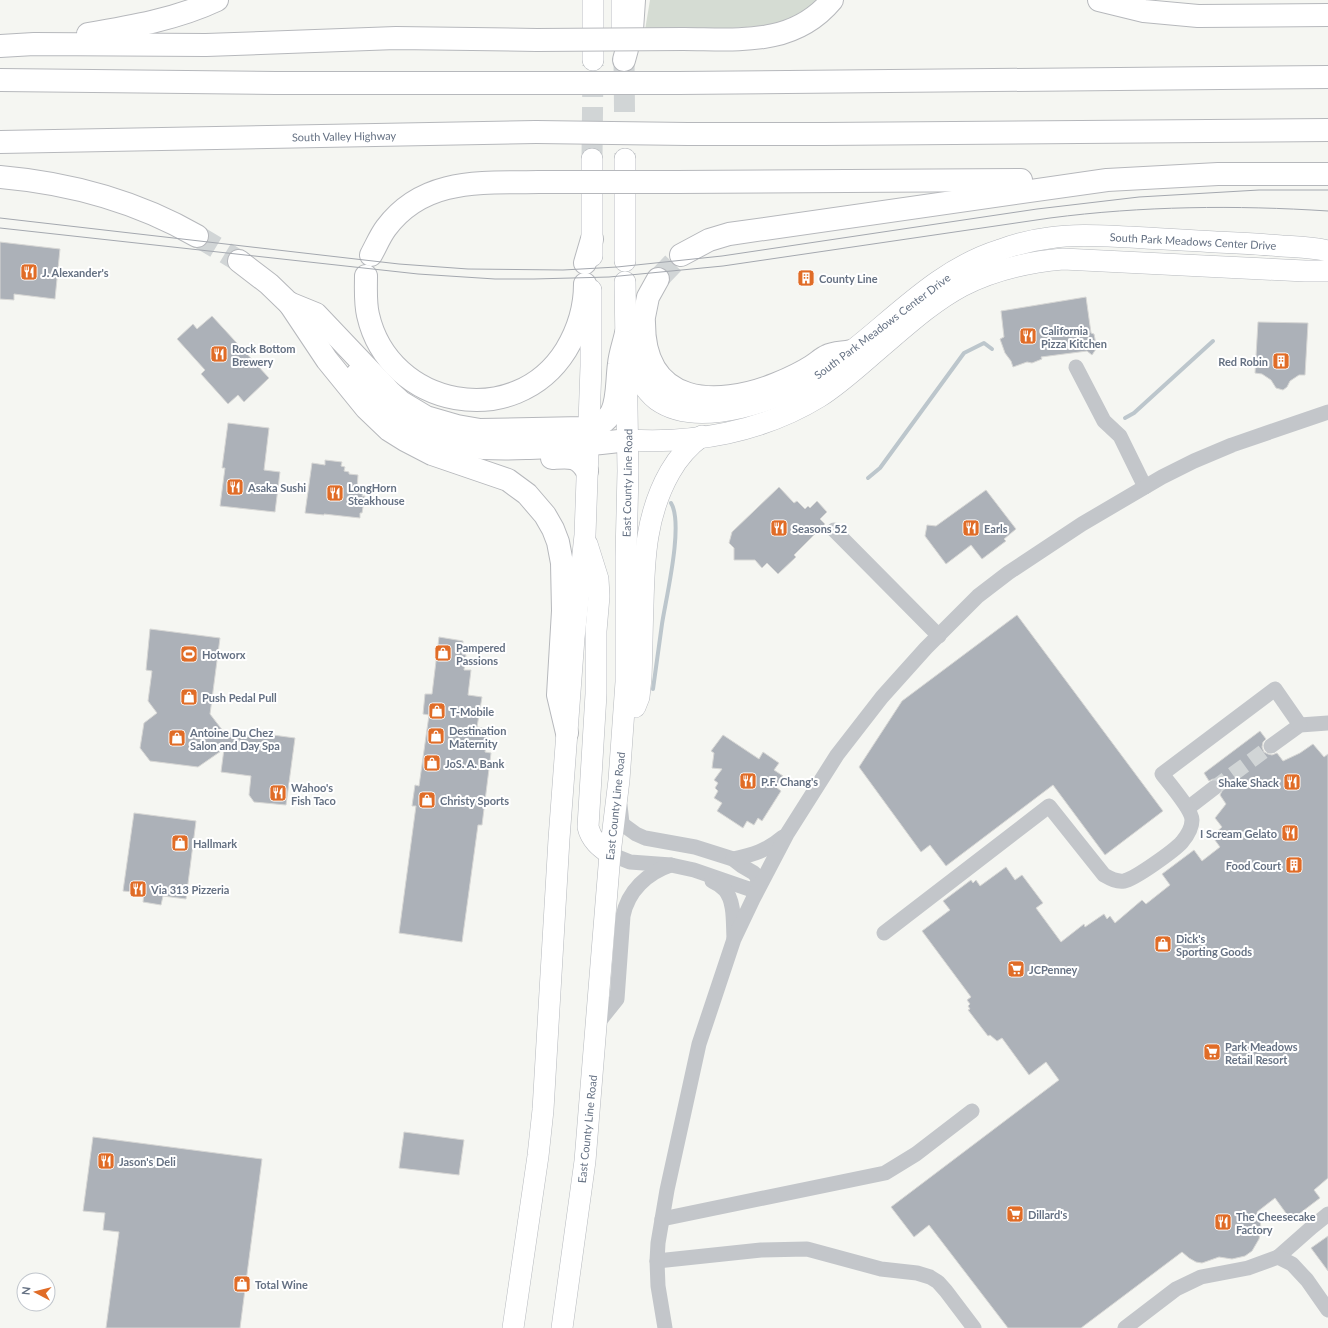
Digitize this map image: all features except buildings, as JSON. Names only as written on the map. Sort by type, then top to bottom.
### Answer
[{"type":"highway","points":[[34,44],[132,26],[200,8],[217,0]]},
{"type":"highway","points":[[626,44],[634,0]]},
{"type":"highway","points":[[0,46],[34,44],[206,45],[396,38],[747,40],[764,38],[800,27],[821,11],[832,0]]},
{"type":"highway","points":[[1099,0],[1144,11],[1198,16],[1328,14]]},
{"type":"highway","points":[[0,80],[276,83],[678,83],[1328,77]]},
{"type":"highway","name":"South Valley Highway","points":[[0,142],[536,132],[823,134],[1328,130]]},
{"type":"highway","points":[[592,239],[581,318],[575,336],[549,372],[528,387],[516,393],[500,398],[473,400],[444,395],[424,387],[414,382],[396,367],[382,348],[372,327],[366,304],[369,265],[386,228],[397,215],[410,204],[428,194],[459,184],[538,182],[1107,180],[1218,174],[1328,174]]},
{"type":"highway","points":[[0,178],[54,183],[101,195],[157,215],[196,236]]},
{"type":"highway","points":[[681,255],[709,240],[729,234],[1107,180]]},
{"type":"highway","points":[[239,261],[269,284],[290,303],[345,364],[364,381],[383,402],[412,427],[426,435],[446,442],[471,448],[498,450],[588,437],[595,427],[608,417],[617,396],[619,364],[648,297],[658,279]]},
{"type":"highway","points":[[290,303],[316,314],[391,393],[426,417],[457,426],[480,430],[628,440]]},
{"type":"highway","points":[[290,303],[327,360],[366,408],[389,430],[432,454],[508,480],[528,494],[547,518],[558,542],[562,563],[563,611],[558,694],[567,733]]},
{"type":"highway","points":[[635,328],[644,343],[651,364],[660,378],[678,391],[692,396],[718,398],[753,391],[775,384],[795,375],[811,367],[828,355],[851,351]]},
{"type":"highway","points":[[628,389],[634,366],[635,328]]},
{"type":"highway","points":[[345,364],[361,388],[390,417],[423,440],[450,452],[470,459],[484,460],[573,458],[581,462],[587,471]]},
{"type":"main road","points":[[593,0],[593,46]]},
{"type":"main road","points":[[622,0],[626,44]]},
{"type":"main road","points":[[592,173],[592,239]]},
{"type":"main road","points":[[625,173],[625,261]]},
{"type":"main road","name":"South Park Meadows Center Drive","points":[[634,366],[641,382],[660,402],[681,410],[706,413],[740,407],[776,396],[798,387],[822,374],[925,290],[946,276],[985,255],[1023,243],[1049,238],[1074,235],[1101,236],[1254,244],[1310,248],[1328,251]]},
{"type":"main road","name":"South Park Meadows Center Drive","points":[[628,440],[655,441],[702,436],[740,430],[769,422],[794,411],[842,381],[905,327],[952,292],[978,279],[1004,270],[1040,261],[1063,260],[1328,271]]},
{"type":"main road","points":[[513,1328],[538,1156],[543,1110],[558,855],[574,638],[585,535],[588,437],[588,274]]},
{"type":"main road","name":"East County Line Road","points":[[562,1328],[585,1161],[610,854],[619,780],[626,682],[628,389],[635,328],[625,282]]},
{"type":"main road","points":[[622,735],[639,697],[645,553],[650,520],[660,491],[672,469],[684,451],[702,436]]},
{"type":"main road","points":[[585,535],[598,578],[599,596],[596,631],[596,694],[588,823],[590,834],[598,846],[610,854]]},
{"type":"street","points":[[1076,367],[1104,421],[1120,436],[1146,487]]},
{"type":"street","points":[[1312,417],[1323,404],[1328,401]]},
{"type":"street","points":[[665,1328],[659,1297],[657,1261],[658,1243],[678,1135],[699,1044],[734,940],[787,834],[837,755],[882,697],[938,636],[978,596],[1008,573],[1082,524],[1194,461],[1232,445],[1328,412]]},
{"type":"street","points":[[834,530],[938,636]]},
{"type":"street","points":[[884,933],[1049,806],[1104,875],[1117,881],[1131,879],[1176,848],[1184,841],[1189,832],[1192,819],[1188,808],[1162,774],[1275,689],[1300,726]]},
{"type":"street","points":[[1271,746],[1300,726],[1328,723]]},
{"type":"street","points":[[619,780],[622,823],[631,831],[644,838],[696,847],[733,859],[754,873],[760,886]]},
{"type":"street","points":[[1188,808],[1214,788]]},
{"type":"street","points":[[733,859],[765,850],[787,834]]},
{"type":"street","points":[[610,854],[630,862],[694,870],[749,890],[760,886]]},
{"type":"street","points":[[597,1024],[617,999],[625,905],[632,892],[646,878],[654,872],[671,866]]},
{"type":"street","points":[[694,870],[721,886],[728,895],[733,916],[734,940]]},
{"type":"street","points":[[662,1219],[885,1173],[916,1154],[972,1111]]},
{"type":"street","points":[[1125,1328],[1176,1289],[1201,1277],[1248,1268],[1278,1257],[1328,1214]]},
{"type":"street","points":[[657,1261],[761,1250],[807,1249],[881,1269],[917,1273],[930,1277],[938,1282],[946,1291],[974,1328]]},
{"type":"street","points":[[1278,1257],[1292,1264],[1307,1280],[1328,1310]]},
{"type":"shaded area","points":[[650,0],[819,0],[814,5],[776,27],[761,26],[716,29],[645,30]]},
{"type":"waterway","points":[[1125,418],[1134,413],[1213,341]]},
{"type":"waterway","points":[[868,478],[880,468],[964,353],[984,343],[992,349]]},
{"type":"waterway","points":[[653,689],[675,544],[675,513],[671,503]]},
{"type":"tunnel","points":[[624,60],[625,159]]},
{"type":"tunnel","points":[[592,159],[593,65]]},
{"type":"tunnel","points":[[197,236],[239,261]]},
{"type":"tunnel","points":[[658,279],[681,255]]},
{"type":"tunnel","points":[[1214,788],[1271,746]]},
{"type":"tram line","points":[[0,218],[399,264],[468,269],[563,270],[617,267],[722,256],[1037,209],[1139,197],[1259,190],[1328,190]]},
{"type":"tram line","points":[[0,228],[418,274],[495,279],[534,279],[609,277],[723,266],[1050,218],[1119,211],[1224,207],[1328,211]]},
{"type":"place","name":"J. Alexander's","points":[[29,272]]},
{"type":"place","name":"County Line","points":[[806,278]]},
{"type":"place","name":"California Pizza Kitchen","points":[[1028,336]]},
{"type":"place","name":"Rock Bottom Brewery","points":[[219,354]]},
{"type":"place","name":"Red Robin","points":[[1281,361]]},
{"type":"place","name":"Asaka Sushi","points":[[235,487]]},
{"type":"place","name":"LongHorn Steakhouse","points":[[335,493]]},
{"type":"place","name":"Seasons 52","points":[[779,528]]},
{"type":"place","name":"Earls","points":[[971,528]]},
{"type":"place","name":"Pampered Passions","points":[[443,653]]},
{"type":"place","name":"Hotworx","points":[[189,654]]},
{"type":"place","name":"Push Pedal Pull","points":[[189,697]]},
{"type":"place","name":"T-Mobile","points":[[437,711]]},
{"type":"place","name":"Destination Maternity","points":[[436,736]]},
{"type":"place","name":"Antoine Du Chez Salon and Day Spa","points":[[177,738]]},
{"type":"place","name":"JoS. A. Bank","points":[[432,763]]},
{"type":"place","name":"P.F. Chang's","points":[[748,781]]},
{"type":"place","name":"Shake Shack","points":[[1292,782]]},
{"type":"place","name":"Wahoo's Fish Taco","points":[[278,793]]},
{"type":"place","name":"Christy Sports","points":[[427,800]]},
{"type":"place","name":"I Scream Gelato","points":[[1290,833]]},
{"type":"place","name":"Hallmark","points":[[180,843]]},
{"type":"place","name":"Food Court","points":[[1294,865]]},
{"type":"place","name":"Via 313 Pizzeria","points":[[138,889]]},
{"type":"place","name":"Dick's Sporting Goods","points":[[1163,944]]},
{"type":"place","name":"JCPenney","points":[[1016,969]]},
{"type":"place","name":"Park Meadows Retail Resort","points":[[1212,1052]]},
{"type":"place","name":"Jason's Deli","points":[[106,1161]]},
{"type":"place","name":"Dillard's","points":[[1015,1214]]},
{"type":"place","name":"The Cheesecake Factory","points":[[1223,1222]]},
{"type":"place","name":"Total Wine","points":[[242,1284]]}]
